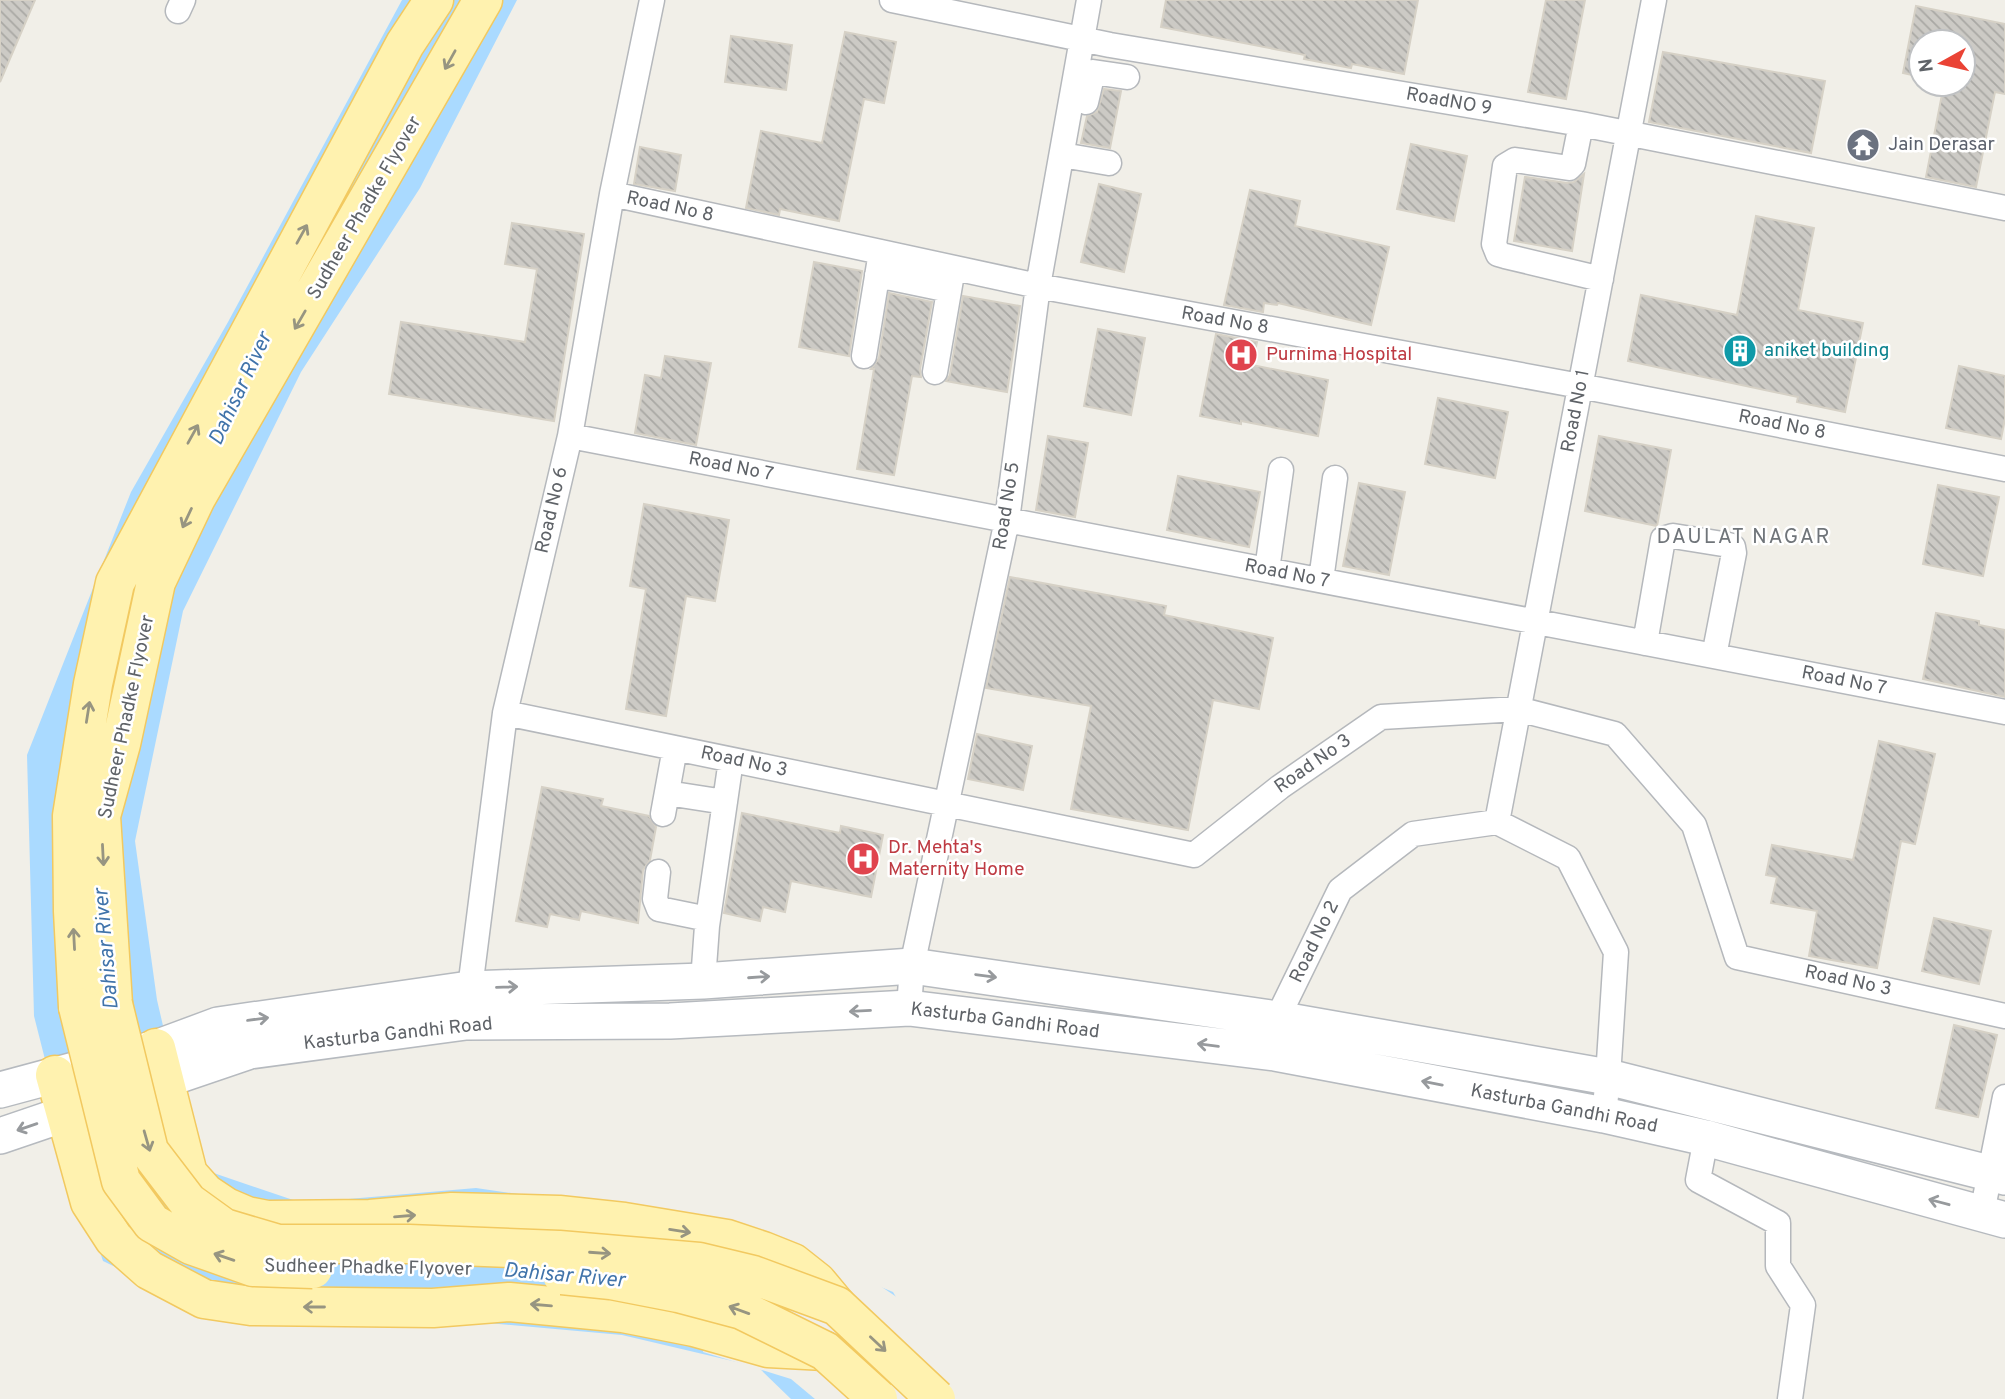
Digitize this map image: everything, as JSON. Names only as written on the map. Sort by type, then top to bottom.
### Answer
[{"type":"main road","name":"Sudheer Phadke Flyover","points":[[434,0],[392,68],[114,583],[93,684],[72,816],[72,884],[78,1007],[121,1181],[152,1223],[191,1245],[253,1267],[440,1267],[540,1272],[611,1280],[678,1293],[742,1310],[825,1351],[877,1399]]},
{"type":"main road","name":"Sudheer Phadke Flyover","points":[[483,0],[196,498],[156,582],[121,744],[102,816],[113,1004],[149,1151],[188,1202],[223,1228],[278,1244],[436,1245],[559,1250],[699,1262],[753,1275],[837,1306],[936,1399]]},
{"type":"main road","name":"Kasturba Gandhi Road","points":[[0,1136],[64,1114],[160,1064],[191,1035],[218,1025],[468,1005],[688,981],[912,965],[1277,1019],[1608,1077],[1997,1175]]},
{"type":"main road","points":[[670,1021],[688,981]]},
{"type":"main road","name":"Kasturba Gandhi Road","points":[[160,1064],[207,1066],[250,1051],[468,1005],[670,1021],[909,1008],[1275,1053],[1604,1115],[1706,1138],[1993,1217]]},
{"type":"main road","points":[[0,1090],[55,1075],[160,1064],[188,1174],[205,1193],[226,1207],[247,1216],[267,1220],[370,1219],[452,1212],[559,1215],[624,1222],[727,1238],[763,1251],[793,1263],[817,1282],[837,1306]]},
{"type":"main road","points":[[55,1075],[90,1202],[114,1239],[149,1270],[204,1299],[251,1306],[433,1308],[509,1302],[623,1313],[694,1327],[768,1348],[825,1351]]},
{"type":"street","name":"Road No 6","points":[[468,1005],[505,713],[570,436],[612,194],[652,0]]},
{"type":"street","name":"RoadNO 9","points":[[892,0],[1083,40],[1581,124],[2005,208]]},
{"type":"street","name":"Road No 5","points":[[909,1008],[912,965],[1007,520],[1038,286],[1079,102],[1089,0]]},
{"type":"street","name":"Road No 1","points":[[1497,822],[1654,0]]},
{"type":"street","points":[[1079,102],[1091,75],[1096,72],[1120,79],[1121,46]]},
{"type":"street","points":[[1581,124],[1573,164],[1569,168],[1515,160],[1509,161],[1505,166],[1494,244],[1498,254],[1601,279]]},
{"type":"street","points":[[1069,156],[1109,163]]},
{"type":"street","name":"Road No 8","points":[[612,194],[879,264],[951,279],[1038,286],[1580,386],[2005,469]]},
{"type":"street","points":[[864,356],[879,264]]},
{"type":"street","points":[[934,372],[951,279]]},
{"type":"street","name":"Road No 7","points":[[570,436],[1007,520],[1322,574],[1535,622],[1646,635],[2005,712]]},
{"type":"street","points":[[1268,564],[1281,470]]},
{"type":"street","points":[[1322,574],[1335,478]]},
{"type":"street","points":[[1646,635],[1663,539],[1673,536],[1728,545],[1733,547],[1734,553],[1715,650]]},
{"type":"street","name":"Road No 3","points":[[505,713],[1194,855],[1280,787],[1381,717],[1518,709],[1615,734],[1694,825],[1737,957],[2005,1016]]},
{"type":"street","points":[[675,748],[665,803],[725,802]]},
{"type":"street","points":[[688,981],[708,919],[731,760]]},
{"type":"street","points":[[1497,822],[1568,858],[1616,952],[1604,1115]]},
{"type":"street","name":"Road No 2","points":[[1275,1053],[1277,1019],[1340,890],[1413,834],[1497,822]]},
{"type":"street","points":[[658,872],[655,899],[659,909],[708,919]]},
{"type":"street","points":[[1993,1217],[2005,1097]]},
{"type":"street","points":[[1706,1138],[1698,1180],[1778,1223],[1778,1266],[1802,1305],[1790,1399]]},
{"type":"water","name":"Dahisar River","points":[[402,0],[517,0],[420,188],[301,372],[183,611],[135,841],[157,1000],[196,1167],[302,1203],[476,1188],[727,1224],[893,1292],[957,1399],[791,1399],[758,1367],[622,1335],[444,1319],[233,1324],[103,1261],[74,1174],[34,1016],[27,755],[131,492],[228,322]]},
{"type":"pier","points":[[739,1226],[867,1277],[904,1302],[960,1399],[815,1399],[791,1379],[703,1352]]},
{"type":"building","points":[[0,0],[35,0],[0,82]]},
{"type":"building","points":[[1166,0],[1418,0],[1404,74],[1352,64],[1351,68],[1304,59],[1305,55],[1161,27]]},
{"type":"building","points":[[1546,0],[1585,0],[1566,99],[1528,92]]},
{"type":"building","points":[[1916,6],[2005,24],[2005,94],[1995,92],[1976,187],[1926,177],[1941,98],[1977,98],[1977,28],[1912,28]]},
{"type":"building","points":[[845,32],[896,42],[884,103],[864,99],[839,221],[780,209],[779,215],[746,208],[761,131],[822,143]]},
{"type":"building","points":[[731,36],[792,45],[786,90],[725,82]]},
{"type":"building","points":[[1663,52],[1825,81],[1811,153],[1649,122]]},
{"type":"building","points":[[1907,52],[1907,74],[1903,73]]},
{"type":"building","points":[[1104,89],[1121,91],[1110,148],[1081,143],[1087,116],[1097,112]]},
{"type":"building","points":[[1411,144],[1467,156],[1454,221],[1397,209]]},
{"type":"building","points":[[640,147],[681,155],[675,191],[634,184]]},
{"type":"building","points":[[1584,174],[1572,251],[1514,241],[1525,177],[1567,183],[1574,182]]},
{"type":"building","points":[[1099,184],[1141,194],[1124,272],[1081,262]]},
{"type":"building","points":[[1250,190],[1300,201],[1295,226],[1389,247],[1371,325],[1278,303],[1264,303],[1263,312],[1224,305]]},
{"type":"building","points":[[1756,216],[1814,228],[1798,310],[1863,323],[1845,412],[1797,402],[1798,397],[1628,361],[1641,295],[1737,315]]},
{"type":"building","points":[[512,223],[584,234],[554,421],[389,394],[401,322],[525,342],[537,269],[505,264]]},
{"type":"building","points":[[814,262],[862,271],[849,356],[799,347]]},
{"type":"building","points":[[889,293],[932,302],[920,369],[921,377],[912,376],[894,475],[857,469],[874,369],[871,369],[879,358]]},
{"type":"building","points":[[963,296],[1020,306],[1007,392],[946,381],[950,375]]},
{"type":"building","points":[[1098,329],[1145,338],[1131,415],[1084,406]]},
{"type":"building","points":[[1216,334],[1257,342],[1252,365],[1328,380],[1318,436],[1200,416]]},
{"type":"building","points":[[665,356],[711,363],[696,445],[635,433],[645,375],[661,378]]},
{"type":"building","points":[[1959,366],[2005,376],[2005,419],[2001,439],[1946,428]]},
{"type":"building","points":[[1438,398],[1508,412],[1495,478],[1425,464]]},
{"type":"building","points":[[1048,436],[1088,443],[1075,517],[1036,510]]},
{"type":"building","points":[[1599,436],[1671,450],[1657,526],[1585,511]]},
{"type":"building","points":[[1178,476],[1260,492],[1249,547],[1167,530]]},
{"type":"building","points":[[1359,483],[1405,492],[1389,575],[1343,566]]},
{"type":"building","points":[[1938,485],[1999,497],[1983,576],[1923,564]]},
{"type":"building","points":[[644,504],[729,520],[715,601],[686,596],[666,716],[626,709],[646,589],[630,586]]},
{"type":"building","points":[[1010,577],[1166,606],[1164,615],[1273,638],[1259,709],[1213,700],[1188,830],[1071,809],[1091,706],[986,688]]},
{"type":"building","points":[[1936,613],[1979,621],[1979,625],[2005,630],[2005,697],[1923,679]]},
{"type":"building","points":[[977,734],[1032,746],[1023,790],[968,779]]},
{"type":"building","points":[[1879,741],[1935,754],[1915,844],[1901,841],[1877,968],[1809,956],[1817,911],[1771,903],[1777,877],[1766,875],[1772,845],[1853,860]]},
{"type":"building","points":[[542,787],[603,799],[601,806],[649,816],[656,827],[650,860],[643,870],[638,923],[581,911],[579,920],[550,914],[547,927],[516,921]]},
{"type":"building","points":[[742,813],[840,833],[841,826],[883,835],[871,897],[791,881],[785,912],[763,907],[760,921],[724,913]]},
{"type":"building","points":[[1934,918],[1991,931],[1979,984],[1922,971]]},
{"type":"building","points":[[1954,1025],[1997,1035],[1978,1117],[1936,1108]]},
{"type":"place","name":"Jain Derasar","points":[[1863,145]]},
{"type":"place","name":"aniket building","points":[[1740,351]]},
{"type":"place","name":"Purnima Hospital","points":[[1241,355]]},
{"type":"place","name":"Dr. Mehta's Maternity Home","points":[[863,859]]},
{"type":"district","name":"DAULAT NAGAR","points":[[1744,537]]}]
